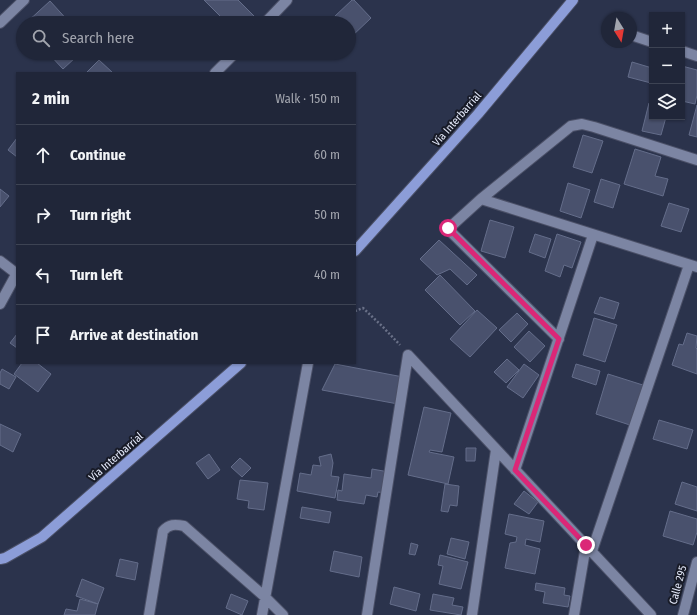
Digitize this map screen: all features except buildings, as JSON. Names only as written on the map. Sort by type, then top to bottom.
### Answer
[{"type":"main road","name":"Vía Interbarrial","points":[[356,250],[478,114],[573,0]]},
{"type":"main road","name":"Vía Interbarrial","points":[[0,559],[5,558],[42,537],[240,364]]},
{"type":"street","points":[[0,23],[24,0]]},
{"type":"street","points":[[272,16],[287,0]]},
{"type":"street","points":[[637,37],[649,41]]},
{"type":"street","points":[[685,52],[697,56]]},
{"type":"street","points":[[216,72],[228,60]]},
{"type":"street","points":[[559,339],[448,228],[481,199],[572,126],[582,124],[594,127],[697,160]]},
{"type":"street","points":[[481,199],[693,266],[589,548],[574,615]]},
{"type":"street","points":[[515,470],[593,235]]},
{"type":"street","points":[[0,261],[16,273]]},
{"type":"street","points":[[0,304],[16,276]]},
{"type":"street","points":[[408,354],[650,615]]},
{"type":"street","points":[[367,615],[408,354]]},
{"type":"street","points":[[262,615],[308,364]]},
{"type":"street","points":[[472,615],[496,450]]},
{"type":"street","points":[[149,615],[163,531],[167,526],[176,524],[184,526],[265,597],[283,615]]},
{"type":"street","name":"Calle 295","points":[[683,615],[697,562]]},
{"type":"path","points":[[356,311],[363,308],[408,354]]},
{"type":"route","points":[[448,228],[559,339],[515,470],[586,545]]}]
